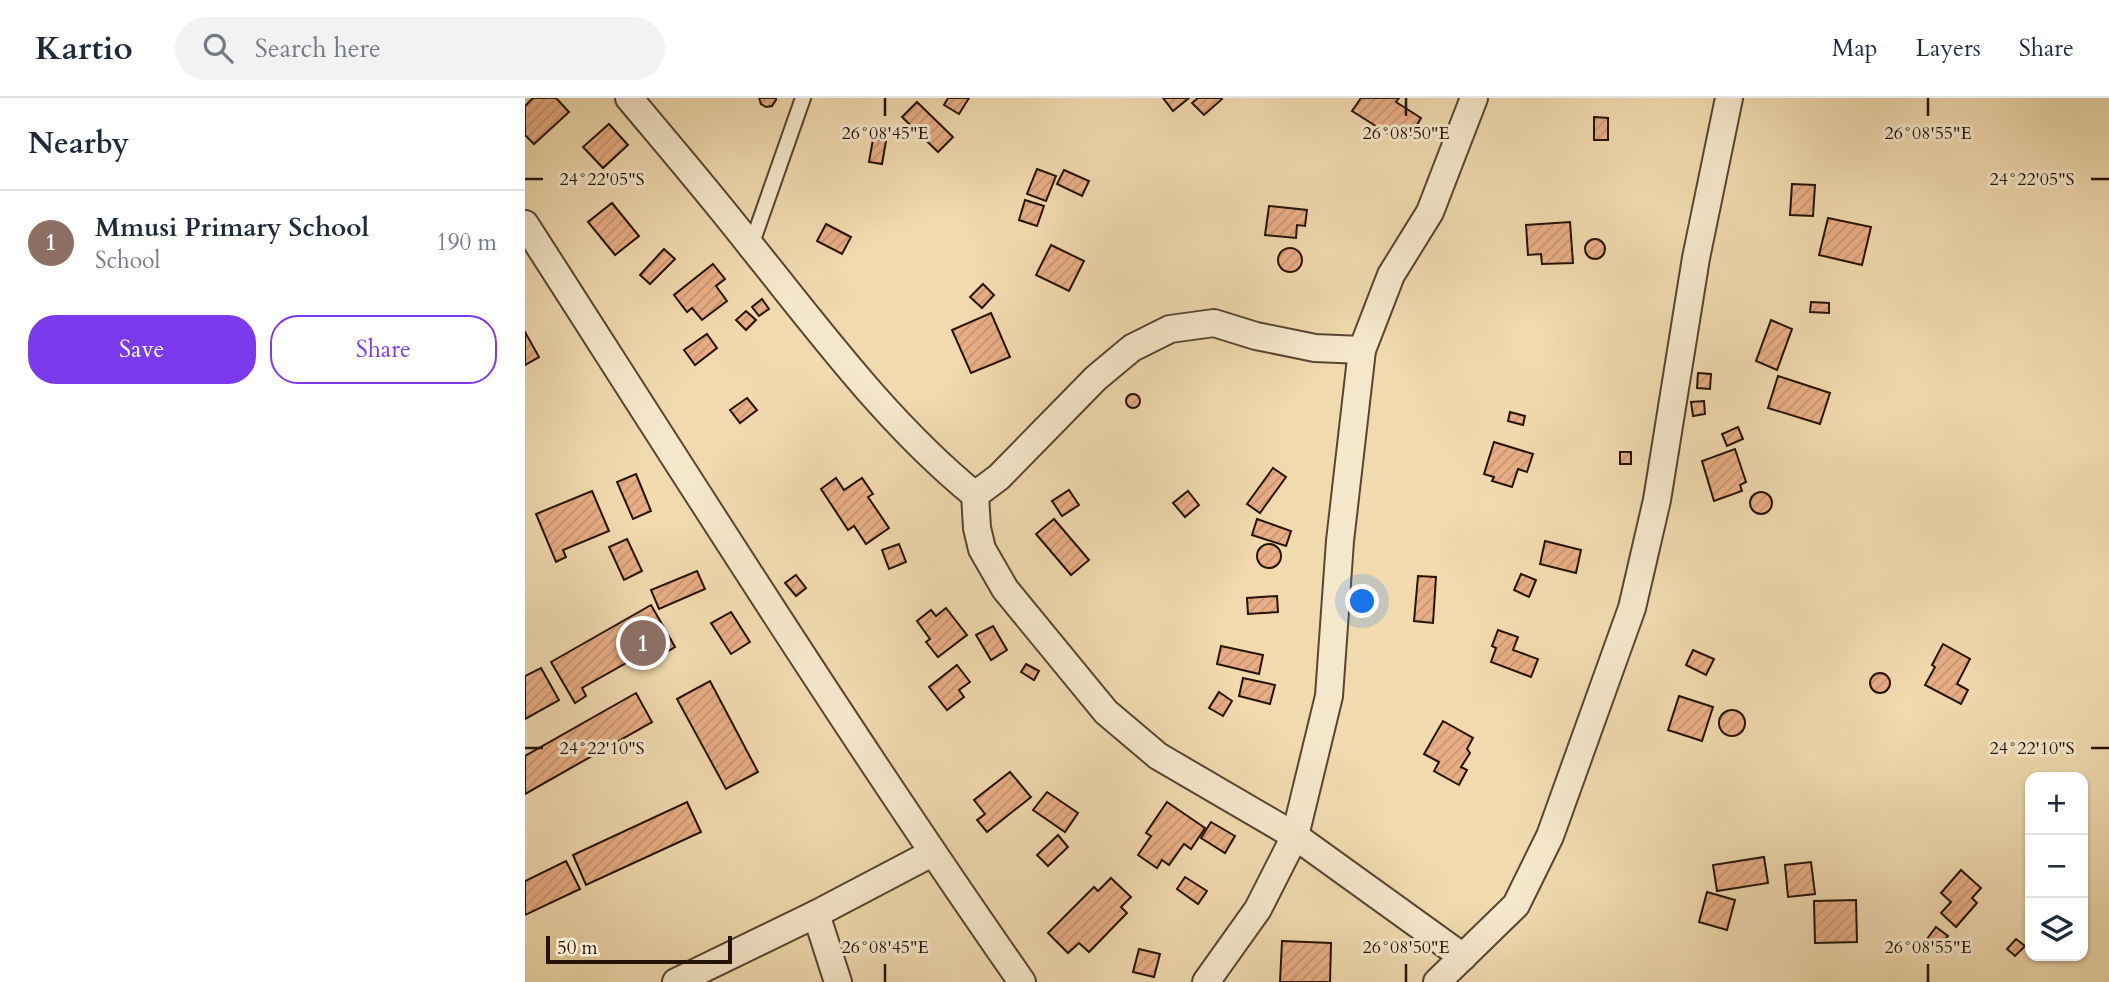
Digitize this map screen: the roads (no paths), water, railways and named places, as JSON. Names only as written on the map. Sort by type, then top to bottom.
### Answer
[{"type":"street","points":[[629,98],[815,328],[935,463],[975,495],[977,527],[982,549],[1005,589],[1106,712],[1159,755],[1295,836],[1463,957]]},
{"type":"street","points":[[1206,982],[1258,909],[1295,836],[1329,696],[1340,541],[1362,350],[1391,275],[1430,212],[1473,98]]},
{"type":"street","points":[[1437,982],[1516,905],[1550,836],[1632,608],[1657,500],[1696,258],[1729,98]]},
{"type":"street","points":[[525,224],[789,635],[932,853],[1022,982]]},
{"type":"street","points":[[975,495],[999,477],[1087,388],[1132,348],[1170,329],[1214,323],[1257,336],[1315,348],[1362,350]]},
{"type":"street","points":[[676,982],[932,853]]},
{"type":"street","points":[[815,914],[838,982]]},
{"type":"lane","points":[[751,246],[803,98]]},
{"type":"place","name":"Mmusi Primary School","points":[[643,643]]}]
